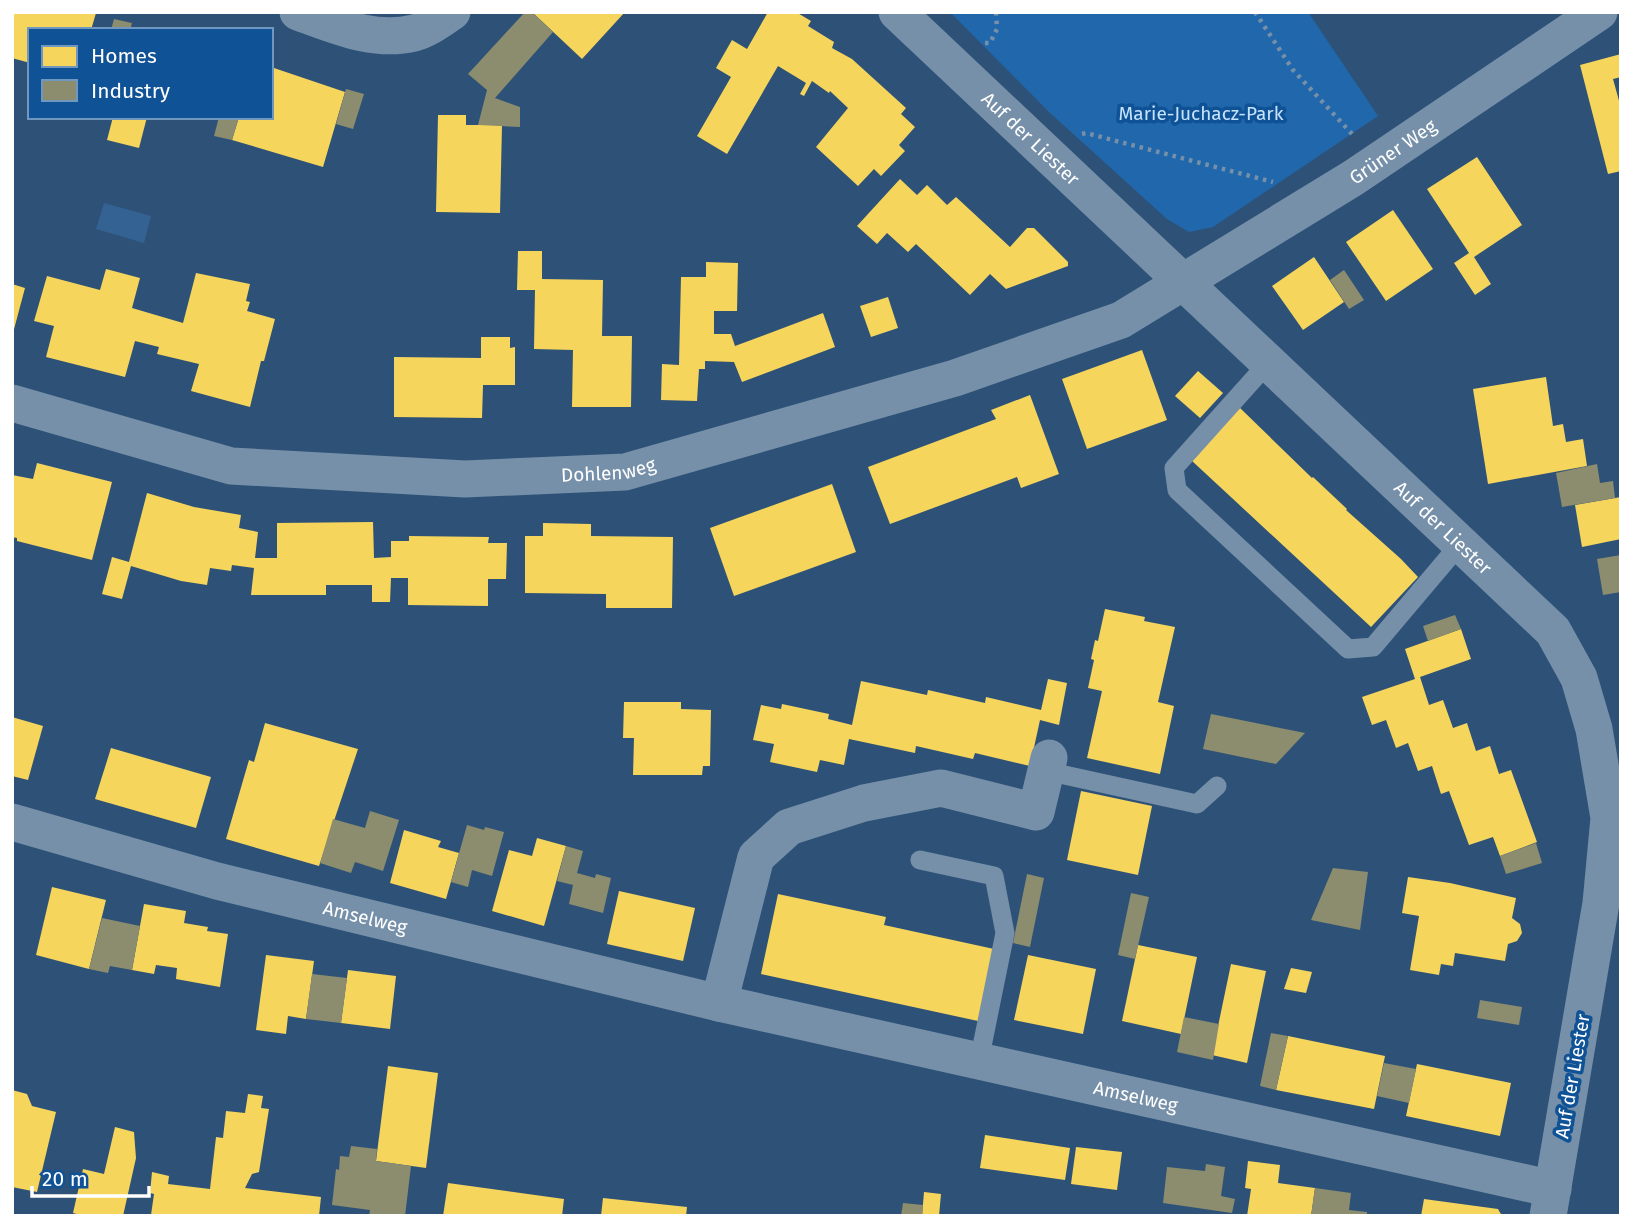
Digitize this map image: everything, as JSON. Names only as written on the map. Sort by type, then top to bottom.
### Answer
[{"type":"street","points":[[298,12],[364,34],[389,35],[416,33],[452,12]]},
{"type":"street","name":"Auf der Liester","points":[[897,12],[1553,631],[1579,678],[1594,729],[1609,818],[1601,903],[1550,1202]]},
{"type":"street","name":"Grüner Weg","points":[[1181,282],[1377,162],[1599,12]]},
{"type":"street","name":"Dohlenweg","points":[[12,403],[231,466],[465,479],[625,472],[955,377],[1121,320],[1181,282]]},
{"type":"street","points":[[719,1003],[757,858],[789,827],[864,803],[941,788],[1036,812],[1047,765]]},
{"type":"street","name":"Amselweg","points":[[12,822],[216,881],[719,1003],[979,1061],[1550,1202]]},
{"type":"lane","points":[[1268,363],[1174,468],[1177,490],[1348,649],[1373,647],[1460,544]]},
{"type":"lane","points":[[1047,765],[1197,803],[1217,786]]},
{"type":"lane","points":[[920,860],[994,876],[1005,933],[979,1061]]},
{"type":"path","points":[[1255,12],[1293,70],[1377,162]]},
{"type":"path","points":[[1042,150],[1086,132],[1286,185],[1303,208]]},
{"type":"green space","name":"Marie-Juchacz-Park","points":[[950,12],[1308,12],[1378,116],[1213,227],[1189,232],[1167,219],[1049,112]]},
{"type":"shaded area","points":[[104,203],[151,216],[144,243],[96,229]]},
{"type":"building: Homes","points":[[12,12],[96,13],[92,28],[28,28],[28,62],[12,58]]},
{"type":"building: Homes","points":[[532,12],[625,12],[582,59]]},
{"type":"building: Homes","points":[[768,12],[796,12],[811,21],[808,26],[834,42],[832,48],[852,59],[906,108],[901,114],[915,127],[899,145],[905,151],[881,176],[874,169],[858,186],[816,147],[848,108],[830,91],[829,93],[812,81],[804,96],[800,94],[806,83],[778,66],[727,154],[697,136],[731,77],[716,68],[732,40],[747,49]]},
{"type":"building: Homes","points":[[1621,54],[1621,77],[1613,79],[1621,108],[1621,171],[1608,174],[1580,65]]},
{"type":"building: Homes","points":[[273,68],[345,92],[323,167],[232,140],[238,119],[273,119]]},
{"type":"building: Homes","points":[[438,115],[466,115],[466,125],[502,125],[500,213],[436,212]]},
{"type":"building: Homes","points":[[112,119],[146,119],[139,148],[107,140]]},
{"type":"building: Homes","points":[[1477,157],[1522,225],[1474,257],[1491,284],[1475,295],[1454,263],[1469,253],[1427,189]]},
{"type":"building: Homes","points":[[900,179],[917,195],[927,185],[947,205],[956,197],[1010,247],[1027,228],[1034,228],[1068,262],[1068,266],[1006,289],[990,274],[970,295],[916,244],[908,252],[887,233],[877,244],[857,226]]},
{"type":"building: Homes","points":[[1393,210],[1433,269],[1386,301],[1346,242]]},
{"type":"building: Homes","points":[[518,251],[542,251],[542,279],[603,280],[602,336],[632,336],[631,407],[572,407],[573,350],[534,349],[535,290],[517,290]]},
{"type":"building: Homes","points":[[1314,257],[1344,302],[1303,330],[1272,286]]},
{"type":"building: Homes","points":[[706,262],[738,263],[737,311],[714,311],[714,334],[731,334],[735,346],[823,313],[835,347],[742,382],[734,362],[705,361],[705,369],[699,369],[697,401],[661,400],[662,364],[679,365],[681,277],[706,277]]},
{"type":"building: Homes","points":[[106,269],[140,278],[132,308],[183,323],[196,273],[250,284],[247,311],[275,319],[250,407],[191,391],[199,364],[157,354],[159,347],[135,341],[125,377],[46,357],[54,326],[34,321],[47,276],[100,290]]},
{"type":"building: Homes","points":[[12,284],[25,288],[13,333],[12,332]]},
{"type":"building: Homes","points":[[888,297],[898,328],[871,337],[860,306]]},
{"type":"building: Homes","points":[[481,337],[510,337],[510,348],[515,347],[515,385],[483,385],[482,418],[394,417],[394,357],[481,358]]},
{"type":"building: Homes","points":[[1142,350],[1167,420],[1087,449],[1062,379]]},
{"type":"building: Homes","points":[[1198,371],[1223,393],[1200,418],[1175,396]]},
{"type":"building: Homes","points":[[1546,377],[1553,426],[1563,424],[1566,442],[1583,439],[1587,466],[1488,484],[1473,389]]},
{"type":"building: Homes","points":[[1030,395],[1059,474],[1021,488],[1017,477],[890,524],[868,467],[996,419],[991,410]]},
{"type":"building: Homes","points":[[1240,408],[1418,577],[1371,627],[1191,460]]},
{"type":"building: Homes","points":[[37,463],[112,482],[92,560],[17,541],[17,538],[12,537],[12,475],[33,479]]},
{"type":"building: Homes","points":[[832,484],[856,552],[734,596],[710,528]]},
{"type":"building: Homes","points":[[147,493],[194,507],[241,515],[239,528],[258,532],[255,558],[277,558],[277,523],[373,522],[374,558],[391,557],[391,541],[409,541],[409,536],[489,537],[488,543],[507,543],[506,579],[488,579],[488,606],[408,605],[408,578],[391,578],[390,602],[372,602],[372,585],[326,585],[326,595],[251,595],[254,568],[232,565],[231,571],[210,568],[207,585],[181,581],[131,566],[122,599],[102,594],[112,557],[129,562]]},
{"type":"building: Homes","points":[[1621,497],[1621,539],[1582,547],[1575,505]]},
{"type":"building: Homes","points":[[543,523],[591,524],[591,536],[673,537],[672,608],[606,608],[606,594],[525,593],[525,536],[543,536]]},
{"type":"building: Homes","points":[[1105,609],[1145,617],[1144,621],[1175,627],[1158,702],[1174,706],[1160,774],[1087,758],[1102,691],[1088,688],[1094,660],[1091,659]]},
{"type":"building: Homes","points":[[1461,629],[1471,659],[1420,677],[1429,705],[1443,700],[1453,728],[1467,723],[1476,751],[1490,746],[1499,774],[1511,770],[1537,842],[1500,856],[1493,837],[1469,845],[1449,791],[1441,794],[1432,766],[1418,771],[1408,743],[1396,748],[1386,720],[1372,725],[1362,697],[1415,679],[1405,649]]},
{"type":"building: Homes","points":[[1048,679],[1067,683],[1059,725],[1040,720],[1030,766],[975,753],[973,759],[916,746],[915,753],[849,739],[844,765],[820,760],[817,772],[770,762],[774,744],[753,740],[761,705],[781,709],[782,704],[829,714],[828,719],[852,725],[861,681],[927,695],[928,690],[985,703],[986,697],[1041,710]]},
{"type":"building: Homes","points":[[624,702],[681,702],[681,709],[711,710],[710,766],[703,766],[702,775],[633,775],[634,738],[623,738]]},
{"type":"building: Homes","points":[[12,717],[43,726],[28,780],[12,776]]},
{"type":"building: Homes","points":[[265,723],[358,749],[319,866],[226,839],[249,760],[254,762]]},
{"type":"building: Homes","points":[[111,748],[211,777],[196,828],[95,799]]},
{"type":"building: Homes","points":[[1081,791],[1152,806],[1138,875],[1067,860]]},
{"type":"building: Homes","points":[[404,830],[441,841],[438,847],[459,853],[446,899],[390,883]]},
{"type":"building: Homes","points":[[537,838],[566,846],[544,926],[492,911],[509,850],[532,856]]},
{"type":"building: Homes","points":[[1408,877],[1450,883],[1516,898],[1512,918],[1520,924],[1522,933],[1517,941],[1508,944],[1505,961],[1455,953],[1453,966],[1441,964],[1439,975],[1410,970],[1419,916],[1402,913]]},
{"type":"building: Homes","points":[[52,887],[106,900],[89,969],[36,955]]},
{"type":"building: Homes","points":[[619,891],[695,908],[683,961],[607,944]]},
{"type":"building: Homes","points":[[778,894],[886,917],[884,925],[994,949],[978,1021],[761,974]]},
{"type":"building: Homes","points":[[144,904],[186,911],[184,923],[208,927],[207,931],[228,934],[220,987],[176,979],[177,968],[156,965],[154,974],[132,970]]},
{"type":"building: Homes","points":[[1138,945],[1197,957],[1181,1034],[1122,1021]]},
{"type":"building: Homes","points":[[266,955],[314,961],[306,1019],[288,1016],[286,1034],[256,1030]]},
{"type":"building: Homes","points":[[1028,955],[1096,969],[1083,1034],[1014,1020]]},
{"type":"building: Homes","points":[[1231,964],[1266,971],[1247,1063],[1212,1055]]},
{"type":"building: Homes","points":[[1291,968],[1312,972],[1306,993],[1284,989]]},
{"type":"building: Homes","points":[[348,970],[396,976],[390,1029],[341,1023]]},
{"type":"building: Homes","points":[[1288,1036],[1385,1056],[1374,1109],[1276,1090]]},
{"type":"building: Homes","points":[[1417,1064],[1511,1083],[1500,1136],[1406,1116]]},
{"type":"building: Homes","points":[[388,1066],[438,1073],[426,1168],[376,1161]]},
{"type":"building: Homes","points":[[12,1090],[27,1094],[32,1106],[56,1112],[37,1192],[12,1187]]},
{"type":"building: Homes","points":[[248,1094],[263,1096],[261,1108],[269,1109],[259,1172],[252,1174],[245,1188],[321,1197],[319,1216],[151,1215],[154,1194],[150,1193],[152,1172],[169,1176],[168,1184],[210,1189],[216,1137],[223,1138],[226,1111],[245,1113]]},
{"type":"building: Homes","points":[[115,1127],[134,1132],[136,1158],[123,1216],[84,1216],[73,1213],[83,1169],[104,1174]]},
{"type":"building: Homes","points":[[985,1135],[1070,1148],[1065,1180],[980,1168]]},
{"type":"building: Homes","points":[[1076,1147],[1122,1152],[1117,1190],[1071,1184]]},
{"type":"building: Homes","points":[[1248,1161],[1280,1165],[1278,1183],[1315,1188],[1311,1216],[1247,1216],[1251,1189],[1245,1188]]},
{"type":"building: Homes","points":[[448,1183],[564,1199],[562,1216],[443,1216]]},
{"type":"building: Homes","points":[[924,1192],[941,1194],[939,1216],[922,1216]]},
{"type":"building: Homes","points":[[603,1198],[687,1207],[686,1216],[601,1216]]},
{"type":"building: Homes","points":[[1424,1199],[1498,1209],[1502,1216],[1421,1216]]},
{"type":"building: Industry","points":[[525,12],[532,12],[553,32],[495,98],[520,107],[520,127],[478,125],[487,90],[468,74]]},
{"type":"building: Industry","points":[[114,19],[132,23],[131,28],[112,28]]},
{"type":"building: Industry","points":[[346,89],[364,94],[353,129],[336,124]]},
{"type":"building: Industry","points":[[218,119],[238,119],[232,140],[214,136]]},
{"type":"building: Industry","points":[[1344,270],[1364,300],[1349,309],[1330,280]]},
{"type":"building: Industry","points":[[1597,464],[1600,483],[1613,481],[1615,498],[1562,507],[1556,473]]},
{"type":"building: Industry","points":[[1621,555],[1621,592],[1603,595],[1597,559]]},
{"type":"building: Industry","points":[[1455,615],[1461,629],[1428,641],[1423,626]]},
{"type":"building: Industry","points":[[1211,714],[1305,733],[1276,764],[1203,749]]},
{"type":"building: Industry","points":[[370,811],[399,820],[383,871],[355,862],[351,873],[320,863],[333,819],[365,828]]},
{"type":"building: Industry","points":[[467,825],[504,832],[492,876],[472,870],[468,887],[451,882]]},
{"type":"building: Industry","points":[[1536,843],[1542,863],[1506,874],[1500,856]]},
{"type":"building: Industry","points":[[566,846],[583,851],[577,873],[595,878],[596,874],[611,878],[603,913],[569,904],[573,885],[557,881]]},
{"type":"building: Industry","points":[[1333,868],[1368,872],[1360,930],[1311,920]]},
{"type":"building: Industry","points":[[1027,874],[1044,878],[1030,947],[1013,943]]},
{"type":"building: Industry","points":[[1131,893],[1149,897],[1135,959],[1118,955]]},
{"type":"building: Industry","points":[[102,918],[140,926],[132,970],[110,966],[108,973],[89,969]]},
{"type":"building: Industry","points":[[312,974],[347,978],[341,1023],[306,1019]]},
{"type":"building: Industry","points":[[1480,1000],[1522,1007],[1519,1025],[1477,1018]]},
{"type":"building: Industry","points":[[1184,1017],[1219,1024],[1213,1060],[1177,1052]]},
{"type":"building: Industry","points":[[1271,1033],[1288,1036],[1276,1090],[1260,1086]]},
{"type":"building: Industry","points":[[1384,1063],[1416,1069],[1409,1103],[1377,1096]]},
{"type":"building: Industry","points":[[351,1146],[377,1149],[376,1161],[411,1166],[405,1216],[369,1216],[370,1210],[332,1205],[340,1156],[349,1157]]},
{"type":"building: Industry","points":[[1206,1164],[1225,1167],[1221,1196],[1235,1199],[1232,1213],[1163,1203],[1167,1167],[1205,1171]]},
{"type":"building: Industry","points":[[1315,1188],[1351,1193],[1349,1210],[1367,1212],[1367,1216],[1311,1216]]},
{"type":"building: Industry","points":[[903,1203],[923,1205],[922,1216],[901,1216]]}]
